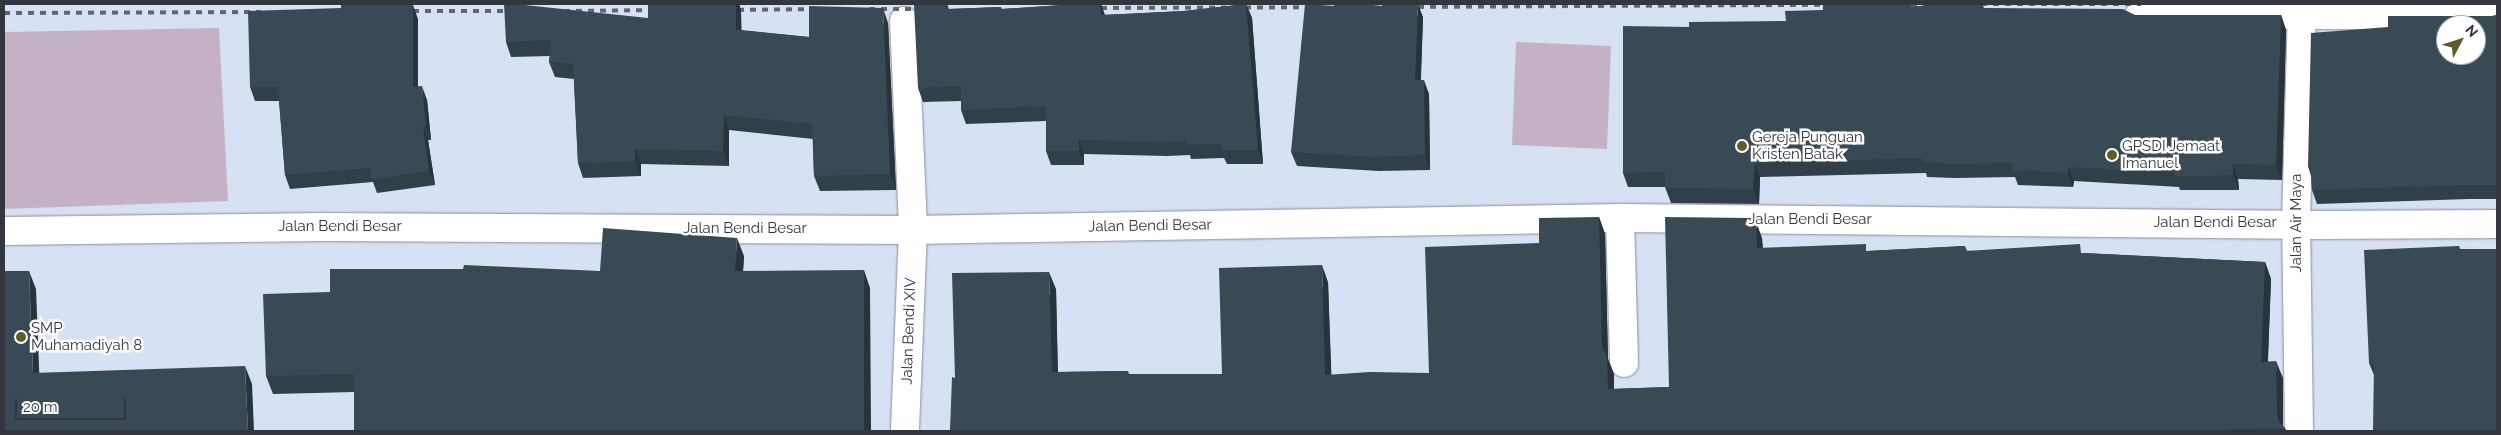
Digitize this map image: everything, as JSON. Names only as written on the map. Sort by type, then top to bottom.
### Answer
[{"type":"street","points":[[2140,14],[2497,15]]},
{"type":"street","name":"Jalan Air Maya","points":[[2299,431],[2296,224],[2302,14]]},
{"type":"street","name":"Jalan Bendi XIV","points":[[904,21],[913,230],[905,431]]},
{"type":"street","points":[[1620,218],[1624,363]]},
{"type":"street","name":"Jalan Bendi Besar","points":[[4,230],[324,227],[913,230],[1620,218],[2497,224]]},
{"type":"shaded area","points":[[219,28],[228,201],[4,209],[4,32]]},
{"type":"shaded area","points":[[1516,42],[1611,46],[1607,149],[1512,145]]},
{"type":"building","points":[[504,4],[648,18],[648,4],[736,4],[736,30],[809,37],[809,6],[883,8],[890,174],[814,176],[812,124],[724,115],[723,151],[635,149],[635,161],[578,163],[573,64],[549,62],[551,40],[506,42]]},
{"type":"building","points":[[947,4],[948,9],[1001,7],[1001,9],[1100,4],[1101,15],[1184,11],[1246,4],[1258,150],[1222,150],[1221,144],[1186,145],[1186,141],[1079,140],[1079,151],[1046,151],[1046,106],[961,110],[961,86],[918,88],[914,5]]},
{"type":"building","points":[[1305,4],[1334,6],[1334,4],[1364,4],[1382,6],[1382,4],[1418,4],[1415,80],[1424,80],[1425,155],[1373,157],[1291,152]]},
{"type":"building","points":[[1823,4],[1911,4],[1911,7],[1939,4],[1981,4],[1981,8],[2123,9],[2135,15],[2281,15],[2276,165],[2233,164],[2233,175],[2175,176],[2175,172],[2068,167],[2068,173],[2012,170],[2013,163],[1950,164],[1922,162],[1922,158],[1755,163],[1753,189],[1665,188],[1665,172],[1623,173],[1623,26],[1689,27],[1689,22],[1786,21],[1785,11],[1823,10]]},
{"type":"building","points":[[341,5],[413,5],[413,87],[422,86],[426,126],[423,126],[429,171],[372,179],[370,168],[285,175],[278,87],[250,87],[248,11],[341,8]]},
{"type":"building","points":[[2497,15],[2497,185],[2312,190],[2311,166],[2308,166],[2311,33],[2388,27],[2388,16],[2436,16],[2436,65],[2486,65],[2486,16]]},
{"type":"building","points":[[1599,217],[1602,346],[1607,357],[1608,389],[1669,387],[1665,217],[1751,218],[1751,221],[1756,221],[1757,248],[1866,244],[1866,251],[1965,246],[1965,251],[2080,244],[2081,253],[2265,262],[2261,362],[2276,361],[2277,414],[2279,422],[2285,428],[2179,431],[950,431],[952,377],[955,378],[952,273],[1049,272],[1052,372],[1128,371],[1128,374],[1222,374],[1219,268],[1322,265],[1325,375],[1370,372],[1429,373],[1425,247],[1539,243],[1539,218]]},
{"type":"building","points":[[603,228],[737,238],[735,271],[864,270],[864,431],[354,431],[354,374],[266,376],[263,294],[330,292],[330,269],[463,269],[464,265],[600,271]]},
{"type":"building","points":[[2459,246],[2459,249],[2497,249],[2497,431],[2373,431],[2374,363],[2369,363],[2364,250]]},
{"type":"building","name":"SMP Muhamadiyah 8","points":[[4,271],[29,271],[33,373],[245,366],[248,431],[4,431]]},
{"type":"railway","points":[[1969,4],[2141,4]]},
{"type":"railway","points":[[1406,7],[1836,5]]},
{"type":"railway","points":[[1899,5],[1944,5]]},
{"type":"railway","points":[[1089,8],[1319,7]]},
{"type":"railway","points":[[726,10],[824,9]]},
{"type":"railway","points":[[869,9],[929,9]]},
{"type":"railway","points":[[564,11],[661,10]]},
{"type":"railway","points":[[401,11],[519,11]]},
{"type":"railway","points":[[4,13],[261,12]]},
{"type":"place","name":"Gereja Punguan Kristen Batak","points":[[1742,146]]},
{"type":"place","name":"GPSDI Jemaat Imanuel","points":[[2112,155]]},
{"type":"place","name":"SMP Muhamadiyah 8","points":[[21,337]]}]
